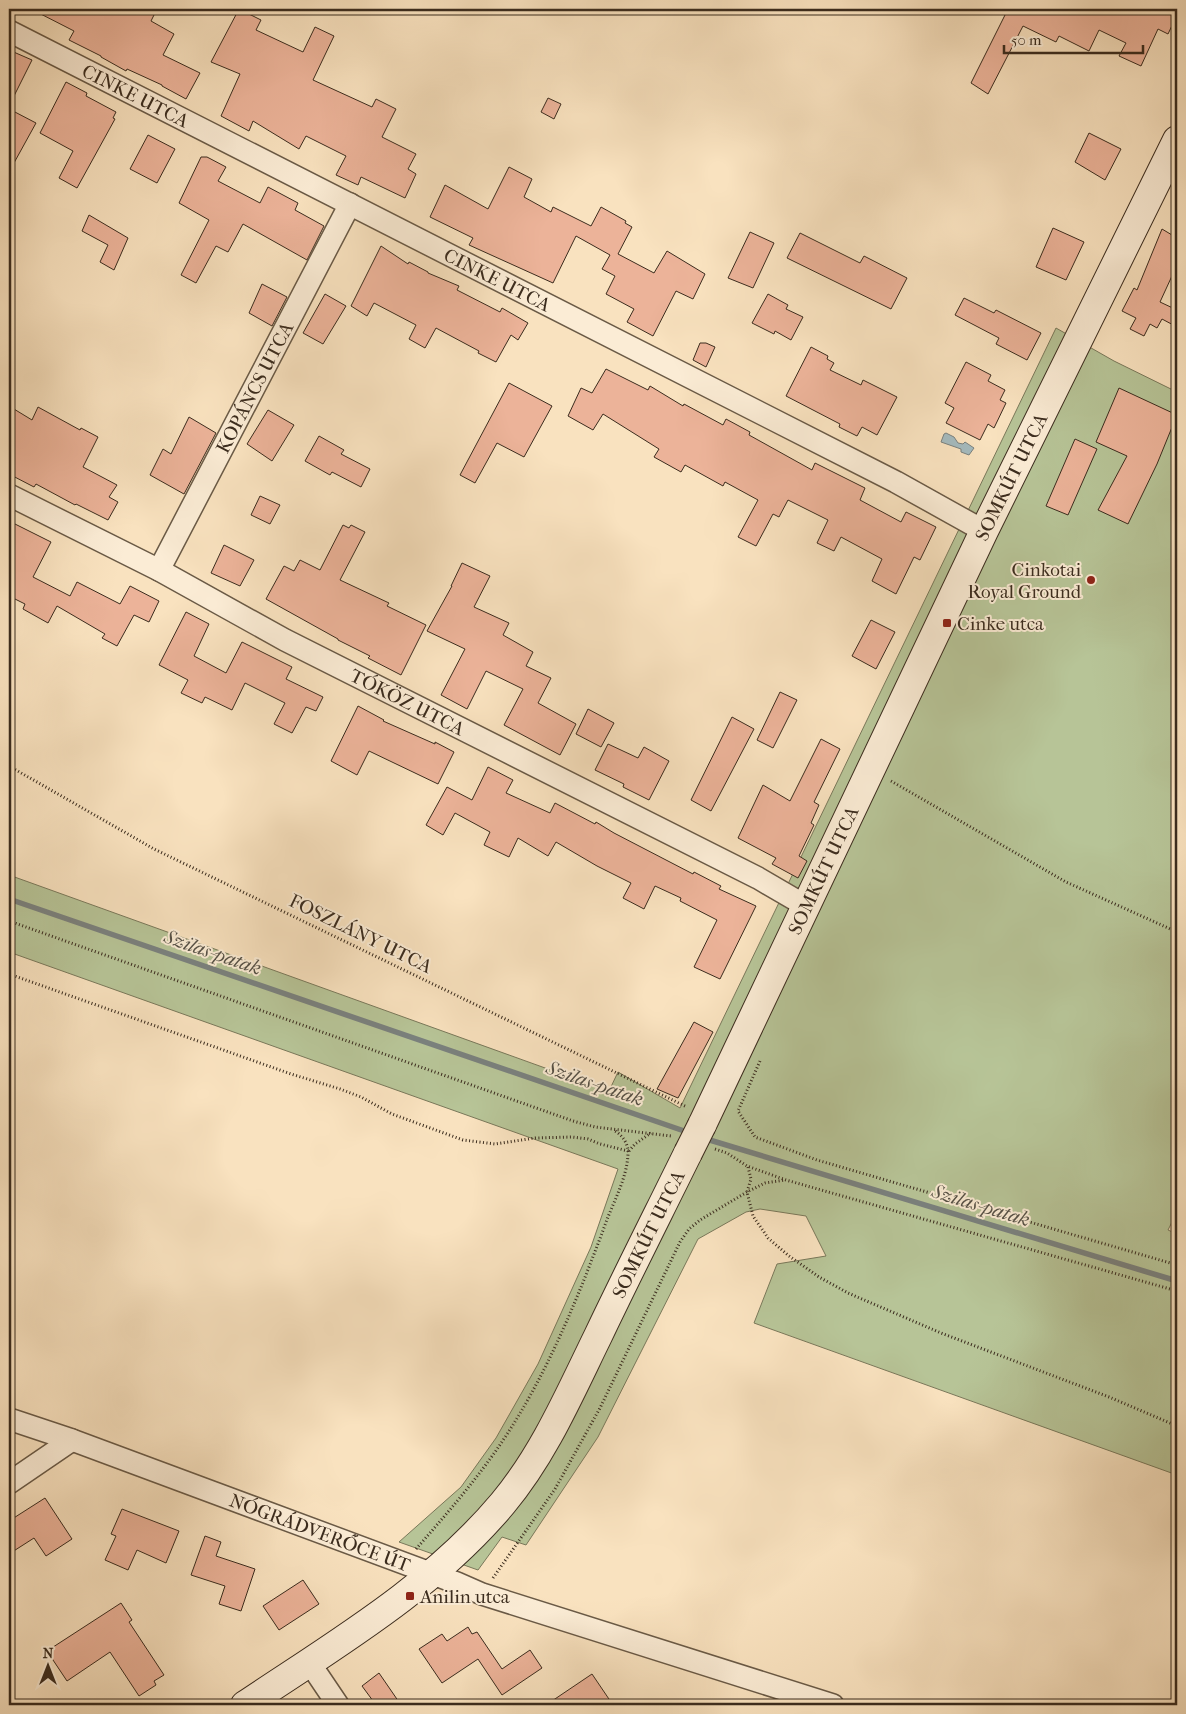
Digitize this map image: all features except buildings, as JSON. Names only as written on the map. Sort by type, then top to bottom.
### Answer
[{"type":"street","name":"CINKE UTCA","points":[[9,31],[896,482],[984,531]]},
{"type":"street","name":"SOMKÚT UTCA","points":[[245,1705],[373,1619],[433,1574],[503,1503],[531,1465],[560,1414],[688,1153],[984,531],[1177,140]]},
{"type":"street","name":"KOPÁNCS UTCA","points":[[159,570],[350,204]]},
{"type":"street","name":"TÓKÖZ UTCA","points":[[9,495],[159,570],[285,640],[758,878],[806,906]]},
{"type":"street","name":"NÓGRÁDVERŐCE ÚT","points":[[9,1419],[72,1440],[482,1594],[794,1699],[833,1705]]},
{"type":"street","points":[[9,1483],[72,1440]]},
{"type":"street","points":[[309,1662],[338,1705]]},
{"type":"path","name":"FOSZLÁNY UTCA","points":[[9,766],[154,849],[704,1120]]},
{"type":"path","points":[[871,769],[1066,882],[1177,932]]},
{"type":"path","points":[[9,920],[572,1120],[595,1127],[652,1133],[628,1151]]},
{"type":"path","points":[[9,974],[291,1074],[340,1089],[361,1097],[392,1114],[463,1140],[495,1144],[535,1138],[572,1137],[588,1139],[628,1151]]},
{"type":"path","points":[[762,1057],[738,1111],[755,1137],[817,1160],[1177,1265]]},
{"type":"path","points":[[403,1563],[463,1496],[496,1451],[549,1360],[592,1262],[624,1175],[628,1151],[622,1136],[612,1129]]},
{"type":"path","points":[[719,1150],[747,1166],[786,1180],[1177,1291]]},
{"type":"path","points":[[747,1166],[751,1179],[747,1192],[753,1216],[768,1238],[789,1256],[819,1277],[848,1292],[942,1333],[1177,1426]]},
{"type":"path","points":[[482,1594],[555,1489],[600,1408],[680,1242],[700,1220],[747,1192],[764,1183],[786,1180]]},
{"type":"green space","points":[[1056,328],[1114,361],[1177,392],[1177,1212],[1168,1230],[1177,1234],[1177,1475],[754,1323],[777,1264],[826,1256],[806,1216],[760,1209],[746,1212],[698,1239],[598,1437],[526,1545],[502,1537],[478,1570],[399,1542],[461,1487],[496,1438],[538,1364],[591,1247],[618,1169],[9,952],[9,875],[609,1091],[618,1072],[680,1108]]},
{"type":"water","points":[[946,433],[954,437],[958,443],[963,444],[965,442],[974,448],[969,455],[961,452],[961,449],[941,442]]},
{"type":"waterway","name":"Szilas-patak","points":[[9,899],[690,1133]]},
{"type":"waterway","name":"Szilas-patak","points":[[703,1138],[1177,1281]]},
{"type":"place","name":"Cinkotai Royal Ground","points":[[1091,580]]},
{"type":"place","name":"Cinke utca","points":[[947,623]]},
{"type":"place","name":"Anilin utca","points":[[410,1596]]}]
